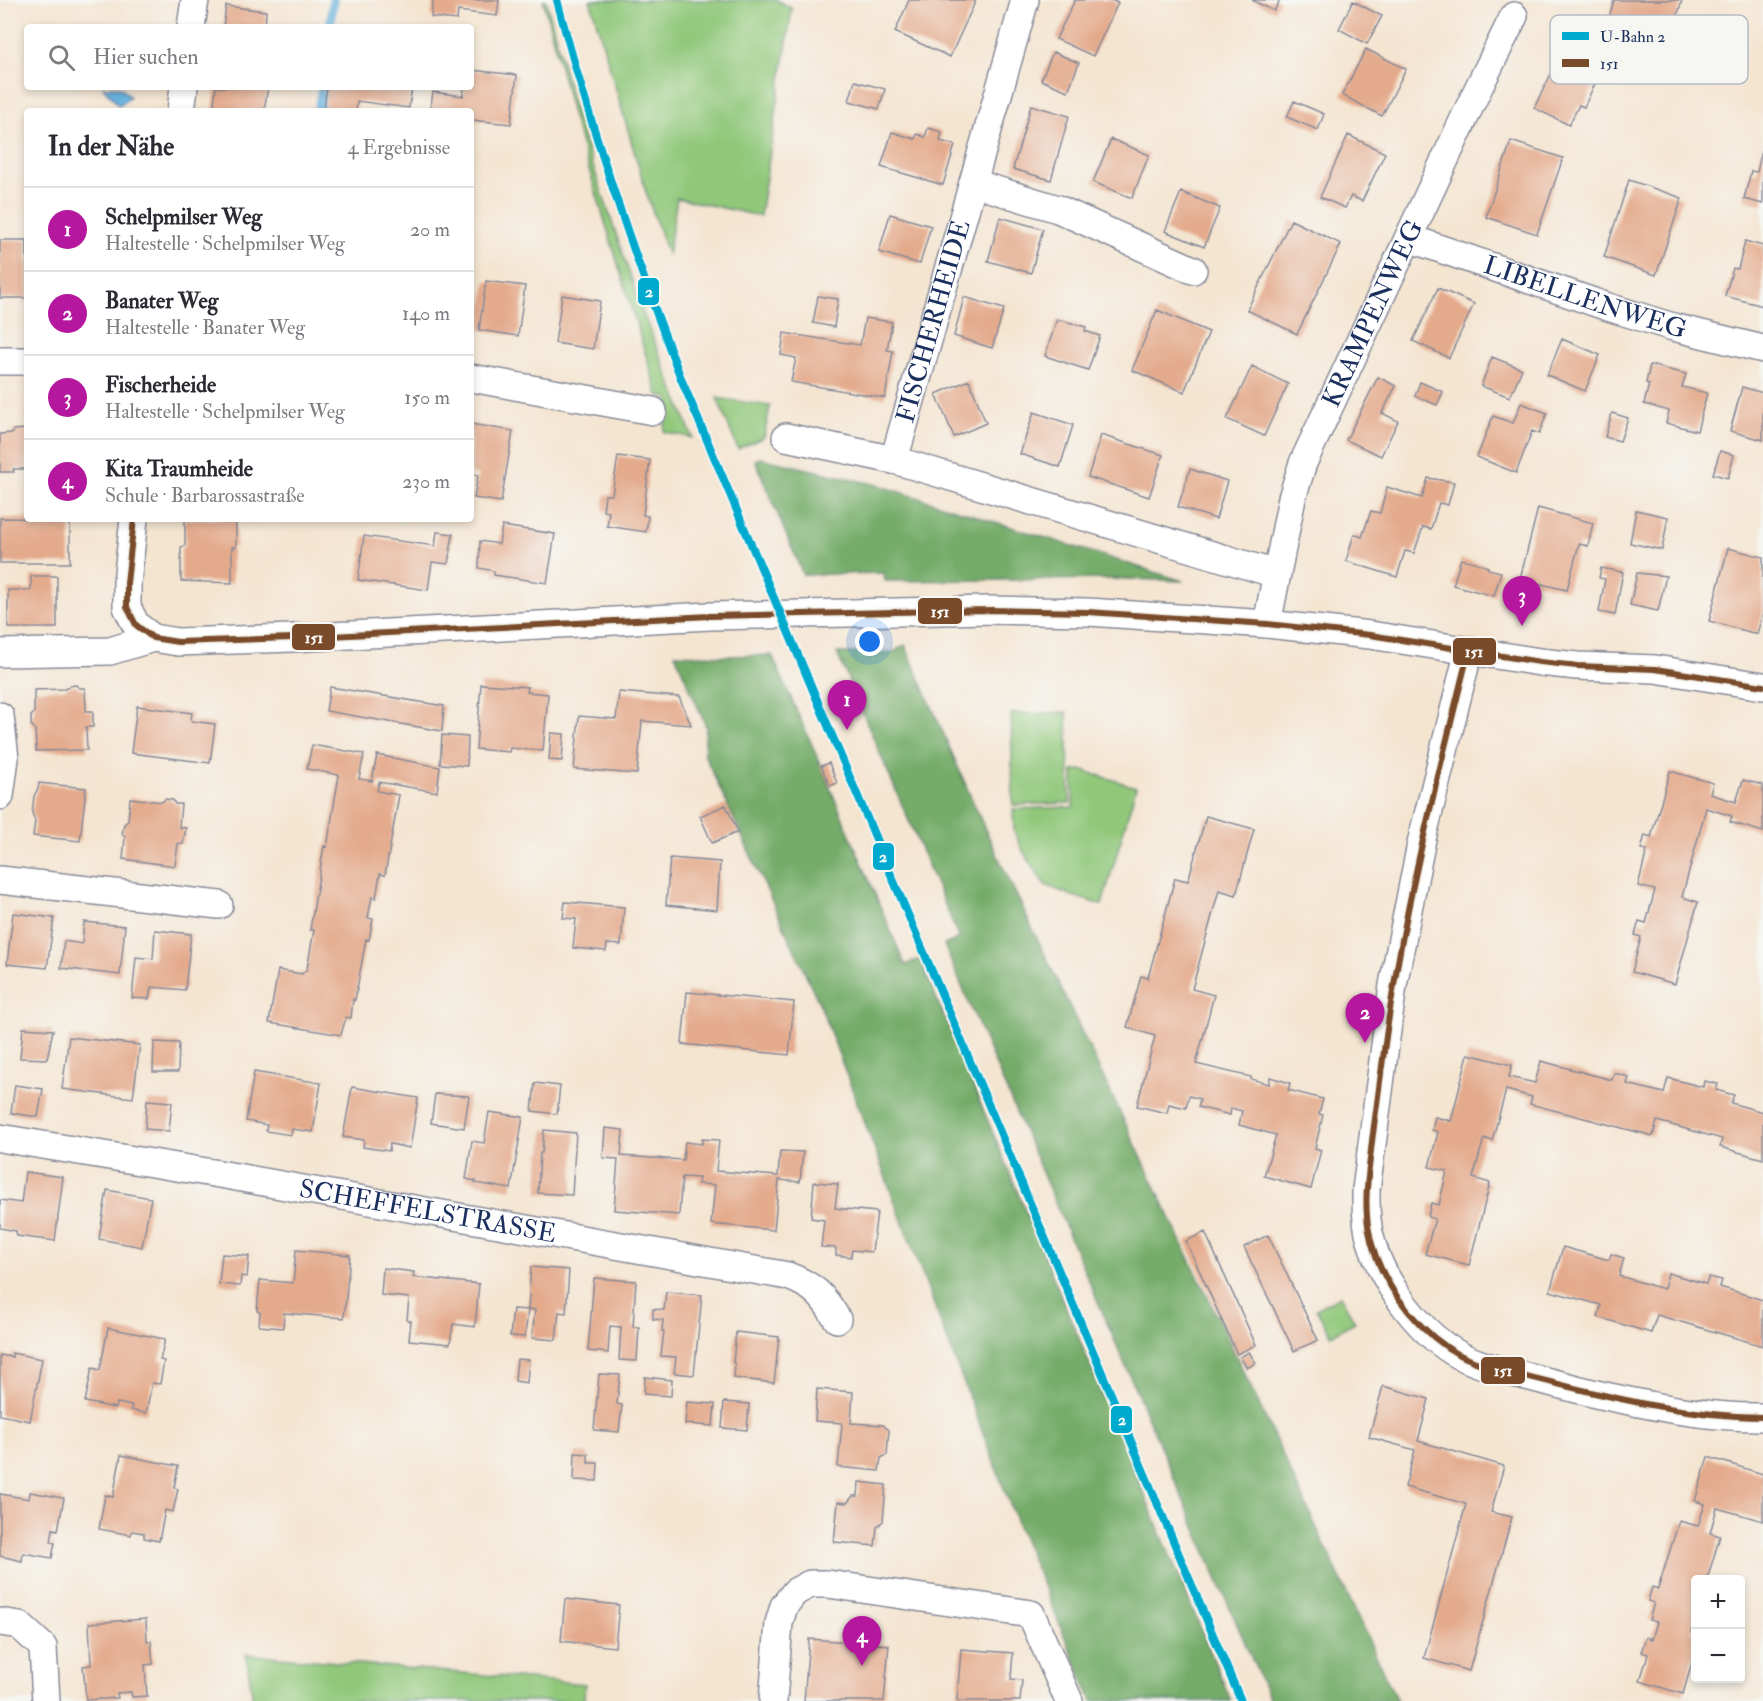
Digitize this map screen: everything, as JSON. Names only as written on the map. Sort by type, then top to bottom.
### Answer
[{"type":"street","points":[[191,24],[195,0]]},
{"type":"street","name":"FISCHERHEIDE","points":[[894,460],[1025,0]]},
{"type":"street","name":"KRAMPENWEG","points":[[1267,624],[1292,498],[1303,463],[1514,16]]},
{"type":"street","points":[[181,108],[184,90]]},
{"type":"street","points":[[973,183],[1058,209],[1192,270]]},
{"type":"street","name":"LIBELLENWEG","points":[[1409,238],[1605,306],[1673,327],[1763,350]]},
{"type":"street","points":[[0,361],[24,361]]},
{"type":"street","points":[[474,379],[653,411]]},
{"type":"street","points":[[786,436],[894,460],[1276,574]]},
{"type":"street","points":[[134,522],[127,583],[127,607],[135,624],[153,638]]},
{"type":"street","points":[[0,653],[110,651],[153,638],[178,642],[710,616],[990,610],[1088,612],[1267,624],[1370,635],[1550,663],[1655,669],[1763,686]]},
{"type":"street","points":[[1469,650],[1422,839],[1393,985],[1366,1190],[1366,1218],[1372,1245],[1383,1272],[1414,1318],[1439,1342],[1461,1356],[1490,1368],[1658,1407],[1705,1414],[1763,1417]]},
{"type":"street","points":[[0,716],[5,758],[0,796]]},
{"type":"street","points":[[0,880],[219,905]]},
{"type":"street","name":"SCHEFFELSTRASSE","points":[[0,1138],[225,1175],[788,1276],[806,1283],[822,1296],[837,1319]]},
{"type":"street","points":[[773,1701],[779,1623],[784,1606],[795,1592],[810,1584],[828,1584],[1031,1614],[1069,1701]]},
{"type":"street","points":[[0,1622],[19,1625],[43,1647],[46,1701]]},
{"type":"green space","points":[[543,0],[546,0],[574,108],[644,316],[693,438],[664,432],[668,398],[658,395],[572,114]]},
{"type":"green space","points":[[590,0],[777,0],[792,9],[760,216],[677,198],[668,256],[646,192]]},
{"type":"green space","points":[[717,398],[770,406],[764,437],[738,449]]},
{"type":"green space","points":[[760,458],[878,485],[1183,581],[1130,579],[885,581],[884,573],[803,575],[755,460]]},
{"type":"green space","points":[[905,645],[984,827],[1259,1404],[1397,1701],[1270,1701],[944,945],[959,938],[837,653],[893,652]]},
{"type":"green space","points":[[675,654],[772,655],[905,965],[920,959],[1231,1701],[1092,1701],[1020,1531],[820,1005],[704,754],[706,726]]},
{"type":"green space","points":[[1067,712],[1070,803],[1013,805],[1011,714]]},
{"type":"green space","points":[[1081,770],[1136,787],[1102,905],[1045,885],[1024,853],[1014,831],[1013,809],[1073,807],[1073,771]]},
{"type":"green space","points":[[1340,1296],[1355,1322],[1331,1335],[1316,1309]]},
{"type":"green space","points":[[246,1654],[585,1684],[584,1701],[253,1701]]},
{"type":"water","points":[[106,90],[124,90],[130,97],[119,106]]},
{"type":"building","points":[[433,0],[499,0],[497,16],[458,11],[457,20],[431,17]]},
{"type":"building","points":[[909,0],[976,0],[950,57],[895,32]]},
{"type":"building","points":[[1075,0],[1111,0],[1118,3],[1093,56],[1056,39]]},
{"type":"building","points":[[1252,0],[1280,0],[1274,11]]},
{"type":"building","points":[[1614,0],[1682,0],[1678,15],[1610,15]]},
{"type":"building","points":[[1353,1],[1382,16],[1367,44],[1339,29]]},
{"type":"building","points":[[226,6],[266,11],[265,24],[223,24]]},
{"type":"building","points":[[1366,49],[1406,69],[1382,116],[1342,95]]},
{"type":"building","points":[[1053,52],[1079,63],[1068,91],[1041,80]]},
{"type":"building","points":[[474,70],[517,75],[511,124],[474,120],[474,108],[430,108],[433,92],[463,96],[464,90],[474,90]]},
{"type":"building","points":[[1550,76],[1550,84],[1595,84],[1584,107],[1579,105],[1569,125],[1534,108]]},
{"type":"building","points":[[855,81],[885,89],[879,109],[849,101]]},
{"type":"building","points":[[216,90],[268,90],[264,108],[213,108]]},
{"type":"building","points":[[327,90],[412,90],[409,108],[357,101],[356,108],[324,108]]},
{"type":"building","points":[[1294,101],[1324,114],[1318,130],[1287,117]]},
{"type":"building","points":[[1031,105],[1069,116],[1051,180],[1013,169]]},
{"type":"building","points":[[928,128],[942,132],[940,141],[955,145],[943,185],[881,167],[892,132],[915,139],[917,134],[925,137]]},
{"type":"building","points":[[1348,135],[1385,153],[1362,201],[1351,196],[1345,208],[1320,197]]},
{"type":"building","points":[[1111,139],[1149,155],[1132,198],[1093,182]]},
{"type":"building","points":[[1511,141],[1563,158],[1537,234],[1486,217]]},
{"type":"building","points":[[1762,150],[1763,204],[1744,199],[1751,171],[1757,172]]},
{"type":"building","points":[[1629,180],[1682,198],[1656,275],[1604,257]]},
{"type":"building","points":[[1181,192],[1220,208],[1204,247],[1165,231]]},
{"type":"building","points":[[890,214],[931,226],[920,264],[879,252]]},
{"type":"building","points":[[1000,217],[1043,229],[1031,273],[988,261]]},
{"type":"building","points":[[1291,220],[1341,244],[1297,334],[1247,310]]},
{"type":"building","points":[[0,240],[24,240],[24,298],[0,298]]},
{"type":"building","points":[[1745,241],[1763,246],[1763,306],[1725,296],[1733,268],[1738,269]]},
{"type":"building","points":[[486,281],[525,286],[518,336],[479,330]]},
{"type":"building","points":[[1438,288],[1474,304],[1449,358],[1413,341]]},
{"type":"building","points":[[562,295],[600,301],[593,349],[555,343]]},
{"type":"building","points":[[818,296],[838,299],[834,327],[813,323]]},
{"type":"building","points":[[964,297],[1004,309],[992,348],[954,336]]},
{"type":"building","points":[[1157,310],[1209,332],[1184,392],[1132,370]]},
{"type":"building","points":[[865,318],[892,322],[887,350],[893,351],[885,398],[791,382],[796,358],[781,355],[784,333],[860,345]]},
{"type":"building","points":[[1057,319],[1086,327],[1085,331],[1100,336],[1088,370],[1045,356]]},
{"type":"building","points":[[1562,339],[1600,355],[1585,391],[1547,375]]},
{"type":"building","points":[[1492,357],[1522,369],[1510,397],[1481,386]]},
{"type":"building","points":[[1650,365],[1686,374],[1682,387],[1707,393],[1697,431],[1666,423],[1669,411],[1644,404],[1649,384],[1646,383]]},
{"type":"building","points":[[1252,366],[1288,384],[1264,436],[1227,419]]},
{"type":"building","points":[[1378,377],[1396,386],[1382,413],[1398,421],[1381,456],[1346,440]]},
{"type":"building","points":[[969,380],[986,423],[954,437],[936,394]]},
{"type":"building","points":[[1420,382],[1443,392],[1437,405],[1415,396]]},
{"type":"building","points":[[1742,387],[1763,393],[1763,440],[1730,431]]},
{"type":"building","points":[[1521,403],[1547,413],[1539,434],[1532,431],[1516,473],[1477,457],[1493,416],[1513,423]]},
{"type":"building","points":[[1034,412],[1073,425],[1060,467],[1020,454]]},
{"type":"building","points":[[1612,413],[1628,418],[1620,441],[1605,437]]},
{"type":"building","points":[[474,424],[513,431],[501,502],[474,498],[478,475],[474,474]]},
{"type":"building","points":[[24,429],[24,469],[0,472],[0,434],[13,433],[13,430]]},
{"type":"building","points":[[1101,435],[1163,455],[1149,497],[1088,477]]},
{"type":"building","points":[[1720,451],[1734,455],[1728,478],[1713,474]]},
{"type":"building","points":[[618,456],[650,460],[643,515],[648,516],[646,532],[607,526],[609,512],[603,511],[605,495],[612,495]]},
{"type":"building","points":[[1190,469],[1227,481],[1216,519],[1178,507]]},
{"type":"building","points":[[1428,478],[1454,482],[1448,505],[1439,503],[1431,529],[1423,527],[1414,553],[1405,551],[1397,577],[1346,561],[1354,534],[1362,537],[1371,511],[1380,513],[1387,487],[1422,498]]},
{"type":"building","points":[[1538,508],[1593,523],[1588,546],[1579,544],[1567,590],[1520,579]]},
{"type":"building","points":[[1636,510],[1668,517],[1662,550],[1630,543]]},
{"type":"building","points":[[0,518],[24,518],[24,522],[70,522],[70,563],[0,563]]},
{"type":"building","points":[[185,522],[236,522],[236,547],[232,547],[232,583],[181,581],[181,547],[185,546]]},
{"type":"building","points":[[502,526],[555,534],[547,583],[494,575],[494,571],[479,568],[480,541],[499,544]]},
{"type":"building","points":[[437,532],[453,534],[448,564],[432,562],[428,590],[358,580],[364,536],[435,546]]},
{"type":"building","points":[[1728,548],[1763,557],[1763,613],[1757,634],[1709,621]]},
{"type":"building","points":[[1461,559],[1501,572],[1494,596],[1453,585]]},
{"type":"building","points":[[1601,568],[1623,572],[1615,615],[1599,612],[1605,579],[1599,578]]},
{"type":"building","points":[[1637,573],[1666,576],[1658,611],[1630,605]]},
{"type":"building","points":[[31,576],[57,576],[57,628],[8,628],[8,590],[31,590]]},
{"type":"building","points":[[481,684],[528,687],[527,692],[548,694],[543,751],[510,748],[509,752],[476,749]]},
{"type":"building","points":[[76,685],[79,688],[85,688],[86,711],[93,711],[93,727],[86,727],[87,750],[36,751],[35,729],[31,725],[31,716],[34,713],[34,690],[65,689]]},
{"type":"building","points":[[330,687],[444,706],[442,731],[326,711]]},
{"type":"building","points":[[619,692],[679,697],[691,725],[642,721],[637,774],[574,769],[579,716],[616,719]]},
{"type":"building","points":[[137,706],[192,713],[191,721],[215,724],[210,763],[131,753]]},
{"type":"building","points":[[551,733],[564,734],[562,761],[549,760]]},
{"type":"building","points":[[442,735],[468,737],[467,766],[440,764]]},
{"type":"building","points":[[312,745],[364,754],[359,779],[372,781],[377,755],[440,767],[437,792],[379,782],[377,791],[399,795],[385,875],[380,874],[376,898],[372,897],[368,918],[373,919],[369,940],[366,939],[351,1018],[346,1017],[341,1035],[269,1023],[278,970],[302,974],[307,969],[314,930],[310,930],[339,775],[307,769]]},
{"type":"building","points":[[829,763],[837,783],[830,786],[821,766]]},
{"type":"building","points":[[1670,771],[1713,783],[1710,794],[1736,802],[1743,780],[1763,785],[1763,832],[1730,822],[1732,816],[1706,808],[1682,897],[1698,902],[1675,984],[1632,972],[1641,937],[1635,935],[1639,921],[1646,923],[1655,890],[1638,886],[1647,850],[1641,849],[1645,835],[1651,837]]},
{"type":"building","points":[[39,783],[86,788],[80,841],[33,836],[35,821],[32,813],[34,796]]},
{"type":"building","points":[[130,798],[162,802],[165,799],[181,804],[179,827],[186,828],[183,844],[178,843],[175,866],[123,859],[125,837],[122,834],[124,824],[128,821]]},
{"type":"building","points":[[726,805],[738,832],[712,843],[700,816]]},
{"type":"building","points":[[1206,816],[1254,829],[1236,895],[1219,890],[1192,989],[1214,995],[1196,1064],[1251,1077],[1251,1079],[1269,1084],[1270,1077],[1290,1083],[1288,1090],[1323,1099],[1319,1114],[1323,1115],[1315,1148],[1321,1150],[1311,1189],[1264,1176],[1276,1135],[1239,1125],[1242,1111],[1231,1108],[1230,1115],[1198,1107],[1200,1099],[1189,1096],[1186,1108],[1169,1104],[1167,1113],[1137,1106],[1155,1036],[1127,1027],[1141,976],[1148,978],[1175,878],[1188,881]]},
{"type":"building","points":[[670,858],[720,862],[717,910],[666,905]]},
{"type":"building","points":[[565,902],[624,907],[621,945],[607,944],[606,951],[573,948],[576,919],[563,918]]},
{"type":"building","points":[[13,913],[54,918],[47,968],[7,964]]},
{"type":"building","points":[[84,922],[125,926],[120,975],[61,968],[64,941],[82,944]]},
{"type":"building","points":[[155,930],[191,934],[185,990],[151,987],[149,999],[132,998],[136,957],[153,959]]},
{"type":"building","points":[[687,992],[794,1002],[789,1055],[682,1044]]},
{"type":"building","points":[[23,1028],[53,1030],[47,1059],[20,1058]]},
{"type":"building","points":[[69,1037],[140,1045],[133,1098],[62,1089]]},
{"type":"building","points":[[154,1042],[179,1043],[178,1072],[153,1072]]},
{"type":"building","points":[[1468,1054],[1512,1065],[1509,1077],[1535,1083],[1541,1061],[1612,1080],[1614,1073],[1629,1077],[1627,1084],[1664,1093],[1668,1078],[1703,1087],[1704,1081],[1718,1084],[1716,1090],[1734,1095],[1731,1103],[1763,1112],[1763,1159],[1720,1147],[1722,1139],[1657,1121],[1653,1136],[1530,1104],[1532,1097],[1506,1090],[1492,1141],[1484,1138],[1473,1178],[1490,1183],[1469,1265],[1425,1254],[1435,1219],[1428,1217],[1431,1203],[1439,1205],[1447,1171],[1429,1167],[1438,1132],[1432,1130],[1435,1117],[1451,1121]]},
{"type":"building","points":[[254,1072],[321,1083],[313,1132],[292,1129],[291,1135],[266,1131],[267,1125],[246,1121]]},
{"type":"building","points":[[535,1083],[560,1086],[557,1114],[532,1111]]},
{"type":"building","points":[[15,1085],[43,1089],[38,1117],[11,1113]]},
{"type":"building","points":[[352,1087],[418,1098],[410,1148],[390,1144],[389,1151],[363,1147],[364,1140],[343,1137]]},
{"type":"building","points":[[435,1094],[469,1096],[464,1128],[431,1123]]},
{"type":"building","points":[[147,1100],[172,1102],[169,1131],[145,1129]]},
{"type":"building","points":[[489,1112],[523,1117],[511,1189],[475,1183],[476,1181],[466,1179],[472,1141],[484,1143]]},
{"type":"building","points":[[605,1128],[623,1130],[621,1156],[683,1160],[685,1142],[702,1144],[702,1139],[719,1140],[716,1171],[778,1176],[780,1151],[803,1152],[800,1182],[779,1180],[774,1230],[711,1224],[715,1185],[698,1184],[699,1178],[682,1177],[679,1215],[614,1210],[618,1159],[603,1158]]},
{"type":"building","points":[[544,1130],[576,1133],[572,1195],[538,1193],[540,1153],[542,1153]]},
{"type":"building","points":[[25,1172],[63,1177],[55,1241],[17,1236],[16,1231],[0,1228],[0,1200],[21,1203]]},
{"type":"building","points":[[814,1182],[838,1184],[835,1208],[877,1212],[872,1252],[852,1250],[851,1257],[836,1255],[836,1248],[821,1247],[824,1220],[811,1218]]},
{"type":"building","points":[[107,1190],[151,1198],[142,1247],[99,1239]]},
{"type":"building","points":[[1205,1232],[1256,1345],[1237,1354],[1186,1241]]},
{"type":"building","points":[[1268,1235],[1318,1340],[1294,1351],[1244,1247]]},
{"type":"building","points":[[1563,1247],[1609,1260],[1611,1254],[1624,1258],[1619,1276],[1664,1289],[1668,1273],[1706,1284],[1709,1277],[1722,1280],[1720,1287],[1763,1300],[1763,1346],[1657,1315],[1651,1333],[1598,1317],[1601,1305],[1550,1291]]},
{"type":"building","points":[[296,1250],[350,1255],[344,1318],[284,1313],[283,1328],[259,1326],[260,1312],[257,1311],[260,1280],[293,1283]]},
{"type":"building","points":[[222,1254],[249,1256],[247,1277],[241,1276],[240,1286],[219,1284]]},
{"type":"building","points":[[531,1267],[569,1270],[566,1313],[559,1312],[556,1340],[532,1338],[535,1310],[528,1309]]},
{"type":"building","points":[[383,1268],[414,1272],[413,1277],[479,1284],[475,1327],[453,1324],[450,1344],[409,1340],[411,1321],[407,1320],[409,1298],[381,1295]]},
{"type":"building","points":[[594,1278],[636,1281],[633,1327],[639,1327],[637,1361],[619,1360],[621,1327],[610,1326],[608,1353],[588,1351]]},
{"type":"building","points":[[666,1292],[702,1295],[694,1375],[674,1373],[676,1357],[661,1356],[663,1320],[653,1319],[653,1309],[664,1310]]},
{"type":"building","points":[[513,1309],[528,1310],[525,1337],[510,1336]]},
{"type":"building","points":[[108,1328],[165,1339],[160,1360],[164,1361],[160,1384],[152,1383],[146,1413],[131,1410],[132,1406],[117,1403],[116,1408],[85,1402],[92,1368],[100,1370]]},
{"type":"building","points":[[736,1332],[779,1337],[774,1383],[734,1378]]},
{"type":"building","points":[[1249,1352],[1256,1363],[1247,1368],[1240,1357]]},
{"type":"building","points":[[12,1353],[42,1359],[30,1421],[0,1415],[0,1355],[12,1357]]},
{"type":"building","points":[[517,1359],[529,1360],[527,1383],[515,1381]]},
{"type":"building","points":[[599,1374],[620,1375],[617,1404],[622,1405],[619,1432],[594,1430]]},
{"type":"building","points":[[645,1377],[672,1380],[671,1396],[644,1394]]},
{"type":"building","points":[[1383,1386],[1429,1399],[1418,1441],[1504,1466],[1491,1512],[1512,1517],[1469,1671],[1424,1658],[1466,1504],[1405,1487],[1415,1450],[1369,1437]]},
{"type":"building","points":[[817,1389],[853,1392],[851,1423],[883,1425],[889,1430],[887,1455],[881,1458],[879,1471],[838,1467],[842,1423],[815,1421]]},
{"type":"building","points":[[687,1402],[715,1404],[713,1426],[685,1424]]},
{"type":"building","points":[[724,1402],[749,1404],[747,1430],[722,1428]]},
{"type":"building","points":[[575,1453],[588,1454],[588,1463],[598,1463],[597,1481],[574,1480]]},
{"type":"building","points":[[121,1455],[178,1466],[174,1488],[178,1489],[173,1512],[165,1510],[159,1541],[144,1538],[144,1533],[132,1531],[131,1535],[99,1529],[105,1495],[113,1497]]},
{"type":"building","points":[[1708,1457],[1763,1474],[1763,1521],[1717,1508],[1710,1533],[1720,1536],[1708,1575],[1691,1575],[1691,1666],[1683,1694],[1640,1681],[1648,1654],[1641,1652],[1646,1637],[1652,1639],[1657,1622],[1649,1620],[1654,1603],[1648,1601],[1652,1587],[1658,1589],[1679,1521],[1698,1526],[1705,1504],[1695,1501]]},
{"type":"building","points":[[859,1482],[886,1485],[883,1521],[877,1527],[875,1546],[834,1542],[838,1502],[847,1503],[853,1496],[858,1496]]},
{"type":"building","points":[[30,1492],[64,1498],[58,1530],[53,1529],[51,1542],[55,1543],[52,1558],[23,1553],[22,1561],[0,1556],[0,1494],[29,1499]]},
{"type":"building","points":[[565,1599],[619,1605],[615,1647],[561,1641]]},
{"type":"building","points":[[146,1619],[147,1641],[151,1641],[153,1664],[145,1665],[147,1696],[132,1697],[131,1692],[117,1693],[118,1698],[86,1700],[83,1666],[91,1665],[89,1623]]},
{"type":"building","points":[[809,1639],[889,1645],[884,1701],[804,1701]]},
{"type":"building","points":[[961,1649],[1013,1653],[1011,1679],[1022,1680],[1020,1701],[957,1701]]},
{"type":"waterway","points":[[330,24],[333,0]]},
{"type":"waterway","points":[[318,108],[322,90]]},
{"type":"metro line","name":"2","points":[[557,0],[614,192],[682,381],[1241,1701]]},
{"type":"transit line","name":"151","points":[[134,522],[127,583],[127,607],[136,625],[153,638],[178,642],[710,616],[990,610],[1088,612],[1267,624],[1370,635],[1540,662],[1655,669],[1763,686]]},
{"type":"transit line","name":"151","points":[[1469,650],[1432,799],[1391,1000],[1372,1141],[1367,1197],[1367,1220],[1379,1265],[1397,1297],[1421,1325],[1448,1348],[1480,1364],[1649,1405],[1677,1410],[1763,1417]]},
{"type":"place","name":"Fischerheide","points":[[1522,626]]},
{"type":"place","name":"Schelpmilser Weg","points":[[847,730]]},
{"type":"place","name":"Banater Weg","points":[[1365,1043]]},
{"type":"place","name":"Kita Traumheide","points":[[862,1666]]}]
